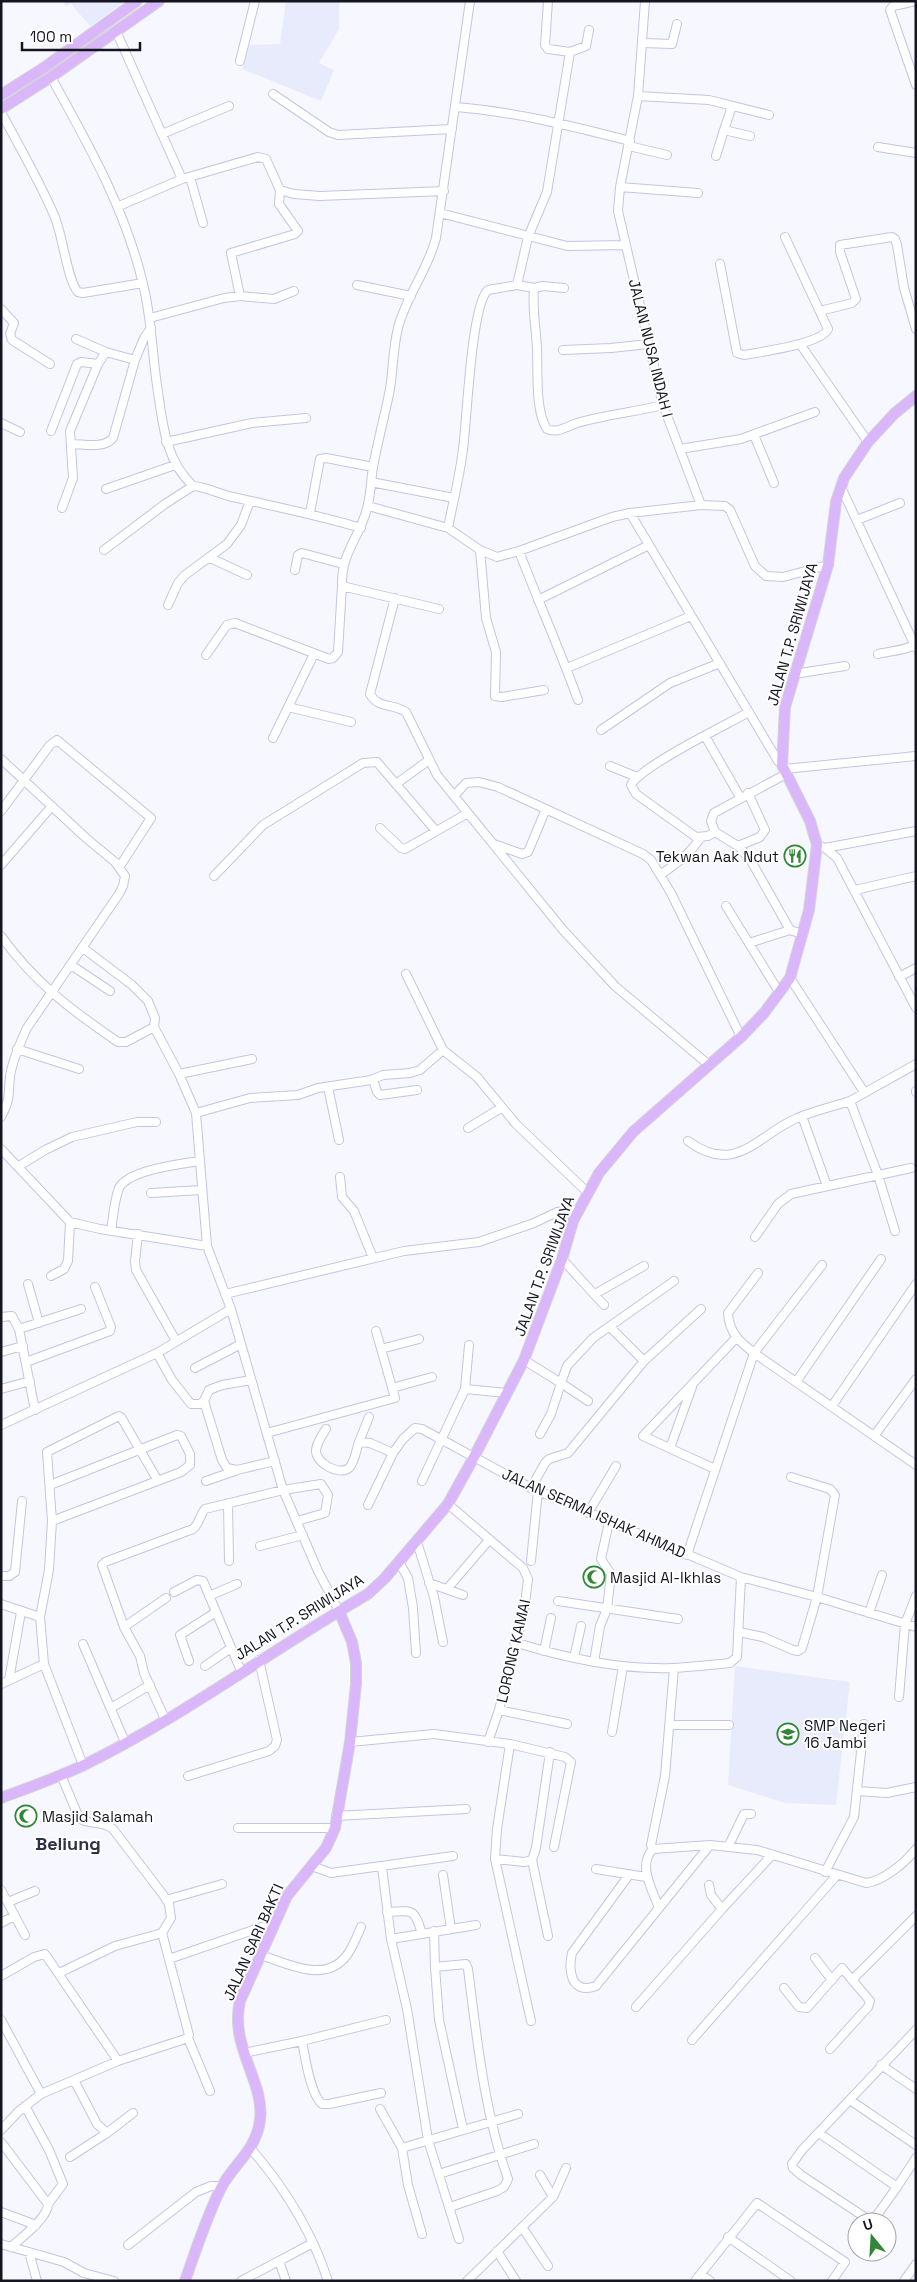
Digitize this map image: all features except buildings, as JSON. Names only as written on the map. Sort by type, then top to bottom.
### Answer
[{"type":"main road","points":[[1,110],[159,1]]},
{"type":"main road","points":[[1,95],[45,67],[135,2],[142,13]]},
{"type":"main road","name":"JALAN T.P. SRIWIJAYA","points":[[1,1798],[61,1775],[125,1742],[193,1703],[241,1671],[368,1594],[417,1542],[448,1504],[474,1458],[524,1360],[562,1259],[577,1210],[599,1173],[633,1132],[741,1037],[790,978],[808,910],[821,846],[784,769],[784,707],[828,565],[836,502],[841,487],[851,466],[868,442],[895,413],[916,396]]},
{"type":"main road","name":"JALAN SARI BAKTI","points":[[185,2281],[211,2209],[222,2186],[251,2149],[257,2134],[260,2106],[238,2030],[237,2013],[245,1987],[291,1890],[326,1848],[334,1828],[350,1742],[356,1684],[356,1663],[352,1642],[339,1611]]},
{"type":"street","points":[[240,61],[255,1]]},
{"type":"street","points":[[206,655],[228,625],[235,623],[329,660],[336,656],[343,564],[361,528],[368,506],[390,389],[398,330],[403,311],[432,253],[444,191],[470,1]]},
{"type":"street","points":[[548,1],[545,45],[548,49],[570,52],[586,46],[588,30]]},
{"type":"street","name":"JALAN NUSA INDAH I","points":[[645,1],[638,96],[620,187],[618,210],[662,405],[701,505]]},
{"type":"street","points":[[916,2],[893,6],[890,10],[916,85]]},
{"type":"street","points":[[643,44],[672,44],[677,24]]},
{"type":"street","points":[[116,30],[162,134],[186,178],[203,223]]},
{"type":"street","points":[[517,285],[528,237],[547,192],[570,52]]},
{"type":"street","points":[[51,77],[98,162],[119,206],[143,283],[150,318],[153,362],[166,442],[175,465],[193,486],[250,501],[310,513],[361,528]]},
{"type":"street","points":[[273,94],[329,132],[338,135],[452,129]]},
{"type":"street","points":[[638,96],[708,100],[769,115]]},
{"type":"street","points":[[162,134],[229,106]]},
{"type":"street","points":[[716,156],[732,106]]},
{"type":"street","points":[[456,107],[494,110],[558,122],[667,155]]},
{"type":"street","points":[[1,110],[54,215],[64,243],[73,286],[78,292],[83,294],[143,283]]},
{"type":"street","points":[[724,130],[750,136]]},
{"type":"street","points":[[878,147],[916,153]]},
{"type":"street","points":[[119,206],[186,178],[263,157],[266,159],[280,190],[279,204],[298,231],[286,237],[231,253],[240,296]]},
{"type":"street","points":[[620,187],[698,193]]},
{"type":"street","points":[[280,190],[294,194],[320,196],[444,191]]},
{"type":"street","points":[[440,213],[496,226],[528,237],[566,246],[625,245]]},
{"type":"street","points":[[720,264],[737,353],[744,355],[800,344],[826,333],[828,329],[785,237]]},
{"type":"street","points":[[820,311],[852,303],[856,299],[840,252],[840,245],[892,237],[897,245],[904,288],[916,329]]},
{"type":"street","points":[[357,285],[411,296]]},
{"type":"street","points":[[448,528],[463,450],[474,338],[483,298],[488,290],[517,285],[534,288],[543,286],[564,288]]},
{"type":"street","points":[[534,288],[532,311],[537,348],[538,384],[541,414],[547,429],[551,431],[560,430],[578,423],[662,405]]},
{"type":"street","points":[[150,318],[224,298],[240,296],[274,299],[294,291]]},
{"type":"street","points":[[1,309],[14,323],[10,334],[12,340],[50,364]]},
{"type":"street","points":[[71,444],[109,443],[113,438],[135,360],[144,338],[151,328]]},
{"type":"street","points":[[76,339],[106,352],[135,360]]},
{"type":"street","points":[[563,350],[648,344]]},
{"type":"street","points":[[800,344],[868,442]]},
{"type":"street","points":[[62,508],[74,478],[70,431],[98,364],[106,352]]},
{"type":"street","points":[[51,431],[77,364],[81,362],[98,364]]},
{"type":"street","points":[[680,449],[741,439],[815,412]]},
{"type":"street","points":[[166,442],[252,423],[306,418]]},
{"type":"street","points":[[1,423],[20,432]]},
{"type":"street","points":[[754,435],[774,483]]},
{"type":"street","points":[[310,513],[320,459],[326,458],[374,467]]},
{"type":"street","points":[[106,489],[175,465]]},
{"type":"street","points":[[371,482],[454,498]]},
{"type":"street","points":[[104,550],[165,504],[193,486]]},
{"type":"street","points":[[841,487],[915,647],[878,654]]},
{"type":"street","points":[[168,605],[178,583],[185,575],[227,544],[241,524],[250,501]]},
{"type":"street","points":[[857,520],[900,504]]},
{"type":"street","points":[[368,506],[448,528],[480,550],[497,556],[519,551],[612,516],[630,512],[701,505],[725,506],[730,510],[756,566],[766,576],[783,577],[828,565]]},
{"type":"street","points":[[630,512],[784,769]]},
{"type":"street","points":[[538,600],[649,545]]},
{"type":"street","points":[[480,550],[486,618],[496,652],[495,696],[544,690]]},
{"type":"street","points":[[519,551],[567,668],[578,700]]},
{"type":"street","points":[[295,570],[298,555],[302,553],[343,564]]},
{"type":"street","points":[[210,558],[247,575]]},
{"type":"street","points":[[342,586],[439,609]]},
{"type":"street","points":[[395,598],[370,694],[375,703],[397,706],[406,712],[437,776],[563,930],[615,986],[709,1065]]},
{"type":"street","points":[[567,668],[691,616]]},
{"type":"street","points":[[273,738],[314,654]]},
{"type":"street","points":[[602,730],[670,683],[720,663]]},
{"type":"street","points":[[794,674],[845,666]]},
{"type":"street","points":[[288,707],[351,722]]},
{"type":"street","points":[[715,832],[702,837],[692,835],[636,794],[632,785],[637,778],[671,754],[749,712]]},
{"type":"street","points":[[706,736],[740,797]]},
{"type":"street","points":[[1,811],[24,779],[57,740],[151,818],[120,866]]},
{"type":"street","points":[[790,930],[750,859],[738,846],[715,832],[711,816],[784,769],[916,756]]},
{"type":"street","points":[[1,759],[120,866],[125,876],[123,886],[83,948],[27,1028],[17,1049],[10,1076],[10,1099],[1,1117]]},
{"type":"street","points":[[396,784],[429,760]]},
{"type":"street","points":[[214,876],[263,825],[363,763],[377,762],[436,831]]},
{"type":"street","points":[[610,766],[637,778]]},
{"type":"street","points":[[454,796],[466,783],[479,782],[498,787],[546,808],[586,829],[636,849],[651,860],[670,892],[741,1037]]},
{"type":"street","points":[[738,846],[760,837],[765,830],[748,793]]},
{"type":"street","points":[[1,865],[52,806]]},
{"type":"street","points":[[493,844],[522,854],[528,852],[546,808]]},
{"type":"street","points":[[380,828],[401,848],[405,849],[468,813]]},
{"type":"street","points":[[821,846],[916,831]]},
{"type":"street","points":[[660,875],[676,864],[677,860],[692,852],[702,837]]},
{"type":"street","points":[[821,846],[838,858],[916,1008]]},
{"type":"street","points":[[855,890],[916,876]]},
{"type":"street","points":[[726,906],[779,992]]},
{"type":"street","points":[[749,942],[790,930],[802,934]]},
{"type":"street","points":[[1,936],[20,962],[50,993],[72,1011],[118,1042],[126,1042],[154,1027]]},
{"type":"street","points":[[83,948],[132,985],[148,1001],[155,1018],[154,1027],[179,1074],[196,1113],[207,1246],[231,1309],[283,1490],[318,1571],[339,1611]]},
{"type":"street","points":[[71,964],[110,991]]},
{"type":"street","points":[[899,977],[916,968]]},
{"type":"street","points":[[406,974],[443,1050],[477,1077],[501,1108],[544,1153],[587,1192]]},
{"type":"street","points":[[790,978],[864,1092]]},
{"type":"street","points":[[17,1049],[79,1069]]},
{"type":"street","points":[[196,1113],[250,1098],[298,1096],[328,1087],[373,1079],[383,1075],[410,1073],[420,1070],[443,1050]]},
{"type":"street","points":[[179,1074],[252,1058]]},
{"type":"street","points":[[688,1141],[703,1151],[725,1155],[738,1153],[762,1141],[780,1126],[802,1116],[850,1101],[916,1064]]},
{"type":"street","points":[[373,1079],[377,1092],[380,1095],[417,1090]]},
{"type":"street","points":[[328,1087],[339,1140]]},
{"type":"street","points":[[850,1101],[878,1175],[895,1230]]},
{"type":"street","points":[[468,1128],[501,1108]]},
{"type":"street","points":[[802,1116],[827,1186]]},
{"type":"street","points":[[19,1166],[72,1137],[137,1122],[156,1122]]},
{"type":"street","points":[[1,1149],[70,1222],[111,1231],[207,1246]]},
{"type":"street","points":[[111,1231],[118,1190],[122,1183],[152,1170],[199,1160]]},
{"type":"street","points":[[755,1237],[784,1197],[911,1168]]},
{"type":"street","points":[[340,1176],[342,1197],[354,1211],[372,1258]]},
{"type":"street","points":[[151,1193],[201,1190]]},
{"type":"street","points":[[225,1294],[404,1251],[479,1242],[557,1212],[577,1210]]},
{"type":"street","points":[[51,1276],[64,1270],[68,1261],[70,1222]]},
{"type":"street","points":[[138,1234],[135,1260],[136,1270],[176,1341]]},
{"type":"street","points":[[562,1259],[604,1305]]},
{"type":"street","points":[[796,1382],[881,1260]]},
{"type":"street","points":[[687,1555],[754,1353],[822,1265]]},
{"type":"street","points":[[595,1294],[644,1266]]},
{"type":"street","points":[[758,1273],[728,1313],[736,1338],[754,1353],[916,1464]]},
{"type":"street","points":[[540,1434],[551,1414],[567,1366],[593,1338],[674,1281]]},
{"type":"street","points":[[28,1284],[39,1323]]},
{"type":"street","points":[[832,1406],[916,1284]]},
{"type":"street","points":[[26,1362],[110,1331],[111,1327],[95,1287]]},
{"type":"street","points":[[19,1329],[81,1309]]},
{"type":"street","points":[[1,1425],[157,1353],[231,1309]]},
{"type":"street","points":[[531,1561],[535,1489],[546,1463],[549,1459],[568,1453],[644,1361],[701,1309]]},
{"type":"street","points":[[1,1317],[12,1316],[19,1329],[35,1410]]},
{"type":"street","points":[[610,1327],[644,1361]]},
{"type":"street","points":[[266,1433],[394,1398],[376,1331]]},
{"type":"street","points":[[716,1469],[643,1436],[736,1338]]},
{"type":"street","points":[[381,1349],[419,1339]]},
{"type":"street","points":[[195,1368],[241,1344]]},
{"type":"street","points":[[422,1481],[465,1389],[469,1345]]},
{"type":"street","points":[[1,1352],[23,1346]]},
{"type":"street","points":[[157,1353],[172,1380],[191,1404],[200,1404],[204,1401],[209,1390],[252,1380]]},
{"type":"street","points":[[524,1360],[588,1401]]},
{"type":"street","points":[[392,1388],[432,1377]]},
{"type":"street","points":[[874,1436],[916,1379]]},
{"type":"street","points":[[1,1389],[30,1381]]},
{"type":"street","points":[[670,1448],[693,1383]]},
{"type":"street","points":[[465,1389],[507,1393]]},
{"type":"street","points":[[204,1401],[224,1465],[227,1468],[237,1470]]},
{"type":"street","points":[[83,1765],[44,1664],[40,1617],[49,1570],[52,1522],[47,1452],[115,1416],[121,1417],[158,1481]]},
{"type":"street","points":[[326,1429],[320,1438],[316,1452],[318,1458],[323,1464],[343,1470],[352,1463],[370,1417]]},
{"type":"street","name":"JALAN SERMA ISHAK AHMAD","points":[[393,1453],[403,1439],[415,1428],[422,1429],[535,1489],[741,1577],[817,1597],[916,1627]]},
{"type":"street","points":[[50,1485],[177,1434],[185,1441],[190,1454],[190,1465],[181,1472],[52,1522]]},
{"type":"street","points":[[359,1442],[370,1443],[393,1453],[368,1505]]},
{"type":"street","points":[[206,1481],[237,1470],[274,1461]]},
{"type":"street","points":[[588,1513],[616,1466]]},
{"type":"street","points":[[739,1632],[762,1637],[798,1651],[802,1648],[817,1597],[835,1495],[830,1489],[791,1476]]},
{"type":"street","points":[[165,1719],[140,1656],[124,1627],[102,1565],[105,1562],[184,1534],[199,1524],[202,1513],[206,1509],[283,1490],[318,1484],[325,1487],[328,1494],[325,1513],[297,1521]]},
{"type":"street","points":[[1,1576],[9,1576],[15,1572],[22,1501]]},
{"type":"street","points":[[228,1504],[229,1561]]},
{"type":"street","name":"LORONG KAMAI","points":[[448,1504],[526,1573],[528,1579],[524,1612],[514,1642],[499,1710],[488,1742]]},
{"type":"street","points":[[594,1662],[600,1626],[607,1608],[611,1574],[601,1559],[609,1522]]},
{"type":"street","points":[[260,1546],[303,1535]]},
{"type":"street","points":[[446,1589],[489,1540]]},
{"type":"street","points":[[417,1542],[443,1642]]},
{"type":"street","points":[[399,1562],[408,1578],[413,1608],[416,1653]]},
{"type":"street","points":[[870,1613],[882,1575]]},
{"type":"street","points":[[514,1642],[574,1658],[623,1666],[674,1668],[735,1661],[739,1632],[741,1577]]},
{"type":"street","points":[[174,1592],[200,1579],[241,1671]]},
{"type":"street","points":[[429,1583],[464,1595]]},
{"type":"street","points":[[209,1596],[237,1584]]},
{"type":"street","points":[[899,1697],[904,1624],[916,1596]]},
{"type":"street","points":[[124,1627],[166,1598]]},
{"type":"street","points":[[558,1602],[678,1619]]},
{"type":"street","points":[[1,1604],[40,1617]]},
{"type":"street","points":[[9,1680],[21,1612]]},
{"type":"street","points":[[189,1661],[180,1636],[216,1612]]},
{"type":"street","points":[[544,1651],[551,1618]]},
{"type":"street","points":[[574,1658],[581,1626]]},
{"type":"street","points":[[84,1644],[125,1742]]},
{"type":"street","points":[[204,1666],[231,1648]]},
{"type":"street","points":[[188,1776],[269,1751],[275,1746],[277,1740],[259,1660]]},
{"type":"street","points":[[1,1684],[44,1664]]},
{"type":"street","points":[[612,1732],[623,1666]]},
{"type":"street","points":[[653,1849],[651,1845],[665,1776],[674,1668]]},
{"type":"street","points":[[110,1708],[150,1685]]},
{"type":"street","points":[[499,1710],[567,1724]]},
{"type":"street","points":[[825,1872],[853,1822],[864,1724]]},
{"type":"street","points":[[670,1725],[730,1726]]},
{"type":"street","points":[[350,1742],[434,1734],[510,1744],[565,1757],[571,1762],[554,1847]]},
{"type":"street","points":[[510,1744],[496,1829],[496,1859],[531,2021]]},
{"type":"street","points":[[548,1936],[532,1860],[536,1848],[550,1752]]},
{"type":"street","points":[[59,1973],[115,1946],[162,1933],[171,1918],[166,1900],[113,1829],[102,1822],[82,1821],[79,1818],[61,1775]]},
{"type":"street","points":[[857,1791],[887,1792],[916,1787]]},
{"type":"street","points":[[336,1816],[466,1809]]},
{"type":"street","points":[[729,1845],[744,1814],[751,1814]]},
{"type":"street","points":[[238,1828],[334,1828]]},
{"type":"street","points":[[630,1875],[572,1953],[569,1967],[570,1976],[574,1982],[586,1987],[596,1986],[710,1845]]},
{"type":"street","points":[[653,1849],[729,1845],[757,1850],[836,1876],[866,1883],[876,1882],[916,1849]]},
{"type":"street","points":[[653,1849],[648,1856],[646,1878],[659,1908]]},
{"type":"street","points":[[312,1866],[331,1873],[452,1856]]},
{"type":"street","points":[[636,2007],[722,1909],[772,1856]]},
{"type":"street","points":[[496,1859],[524,1862],[532,1860]]},
{"type":"street","points":[[382,1867],[391,1939],[408,2018],[428,2140],[459,2239]]},
{"type":"street","points":[[596,1869],[646,1878]]},
{"type":"street","points":[[443,1875],[451,1929]]},
{"type":"street","points":[[692,2040],[836,1876]]},
{"type":"street","points":[[166,1900],[222,1884]]},
{"type":"street","points":[[709,1885],[711,1895],[722,1909]]},
{"type":"street","points":[[1,1890],[25,1935]]},
{"type":"street","points":[[8,1902],[35,1892]]},
{"type":"street","points":[[387,1912],[412,1911],[416,1914],[422,1934]]},
{"type":"street","points":[[1,1923],[14,1916]]},
{"type":"street","points":[[852,1980],[916,1916]]},
{"type":"street","points":[[169,1960],[276,1922]]},
{"type":"street","points":[[391,1939],[476,1924]]},
{"type":"street","points":[[261,1955],[308,1971],[327,1969],[339,1964],[348,1955],[361,1927]]},
{"type":"street","points":[[434,1931],[439,2020],[463,2130]]},
{"type":"street","points":[[162,1933],[189,2035],[188,2038],[210,2091]]},
{"type":"street","points":[[1,1976],[41,1954],[45,1954],[118,2061]]},
{"type":"street","points":[[815,1958],[832,1980]]},
{"type":"street","points":[[435,1967],[466,1964],[468,1969],[477,2044],[491,2121],[499,2155],[508,2179],[504,2187],[450,2207]]},
{"type":"street","points":[[784,1988],[800,2007],[804,2008],[842,1968],[870,2001],[870,2005],[830,2049]]},
{"type":"street","points":[[1,2020],[41,2094]]},
{"type":"street","points":[[244,2053],[386,2020]]},
{"type":"street","points":[[856,2212],[818,2188],[793,2168],[794,2160],[881,2065],[916,2030]]},
{"type":"street","points":[[1,2130],[19,2111],[41,2094],[118,2061],[188,2038]]},
{"type":"street","points":[[302,2041],[317,2098],[322,2104],[381,2093]]},
{"type":"street","points":[[881,2065],[916,2089]]},
{"type":"street","points":[[74,2080],[97,2124],[107,2133]]},
{"type":"street","points":[[850,2100],[916,2145]]},
{"type":"street","points":[[11,2247],[36,2225],[48,2209],[48,2204],[63,2184],[49,2150],[25,2106]]},
{"type":"street","points":[[380,2108],[402,2148],[408,2185],[422,2234]]},
{"type":"street","points":[[70,2157],[107,2133],[133,2113]]},
{"type":"street","points":[[402,2148],[518,2114]]},
{"type":"street","points":[[819,2133],[897,2186]]},
{"type":"street","points":[[1,2142],[48,2204]]},
{"type":"street","points":[[439,2174],[534,2144]]},
{"type":"street","points":[[251,2149],[274,2176],[314,2243],[328,2281]]},
{"type":"street","points":[[879,2212],[916,2158]]},
{"type":"street","points":[[471,2279],[553,2197],[566,2168]]},
{"type":"street","points":[[540,2175],[553,2197]]},
{"type":"street","points":[[128,2245],[196,2192],[211,2186],[222,2186]]},
{"type":"street","points":[[695,2281],[754,2205],[760,2204],[845,2262],[832,2281]]},
{"type":"street","points":[[1,2212],[36,2225]]},
{"type":"street","points":[[522,2227],[548,2266]]},
{"type":"street","points":[[728,2237],[791,2281]]},
{"type":"street","points":[[241,2281],[314,2243]]},
{"type":"street","points":[[1,2245],[64,2262],[85,2277],[114,2281]]},
{"type":"street","points":[[497,2251],[516,2281]]},
{"type":"street","points":[[29,2252],[36,2281]]},
{"type":"street","points":[[279,2261],[286,2281]]},
{"type":"street","points":[[904,2281],[916,2264]]},
{"type":"street","points":[[701,2274],[710,2281]]},
{"type":"shaded area","points":[[62,1],[126,1],[90,26],[71,4],[66,6]]},
{"type":"shaded area","points":[[286,1],[339,1],[339,29],[319,63],[334,70],[321,101],[242,69],[250,45],[280,44]]},
{"type":"shaded area","name":"SMP Negeri 16 Jambi","points":[[735,1666],[850,1682],[836,1805],[785,1803],[728,1785]]},
{"type":"place","name":"Tekwan Aak Ndut","points":[[795,856]]},
{"type":"place","name":"Masjid Al-Ikhlas","points":[[594,1577]]},
{"type":"place","name":"SMP Negeri 16 Jambi","points":[[788,1734]]},
{"type":"place","name":"Masjid Salamah","points":[[26,1816]]},
{"type":"district","name":"Beliung","points":[[68,1843]]}]
